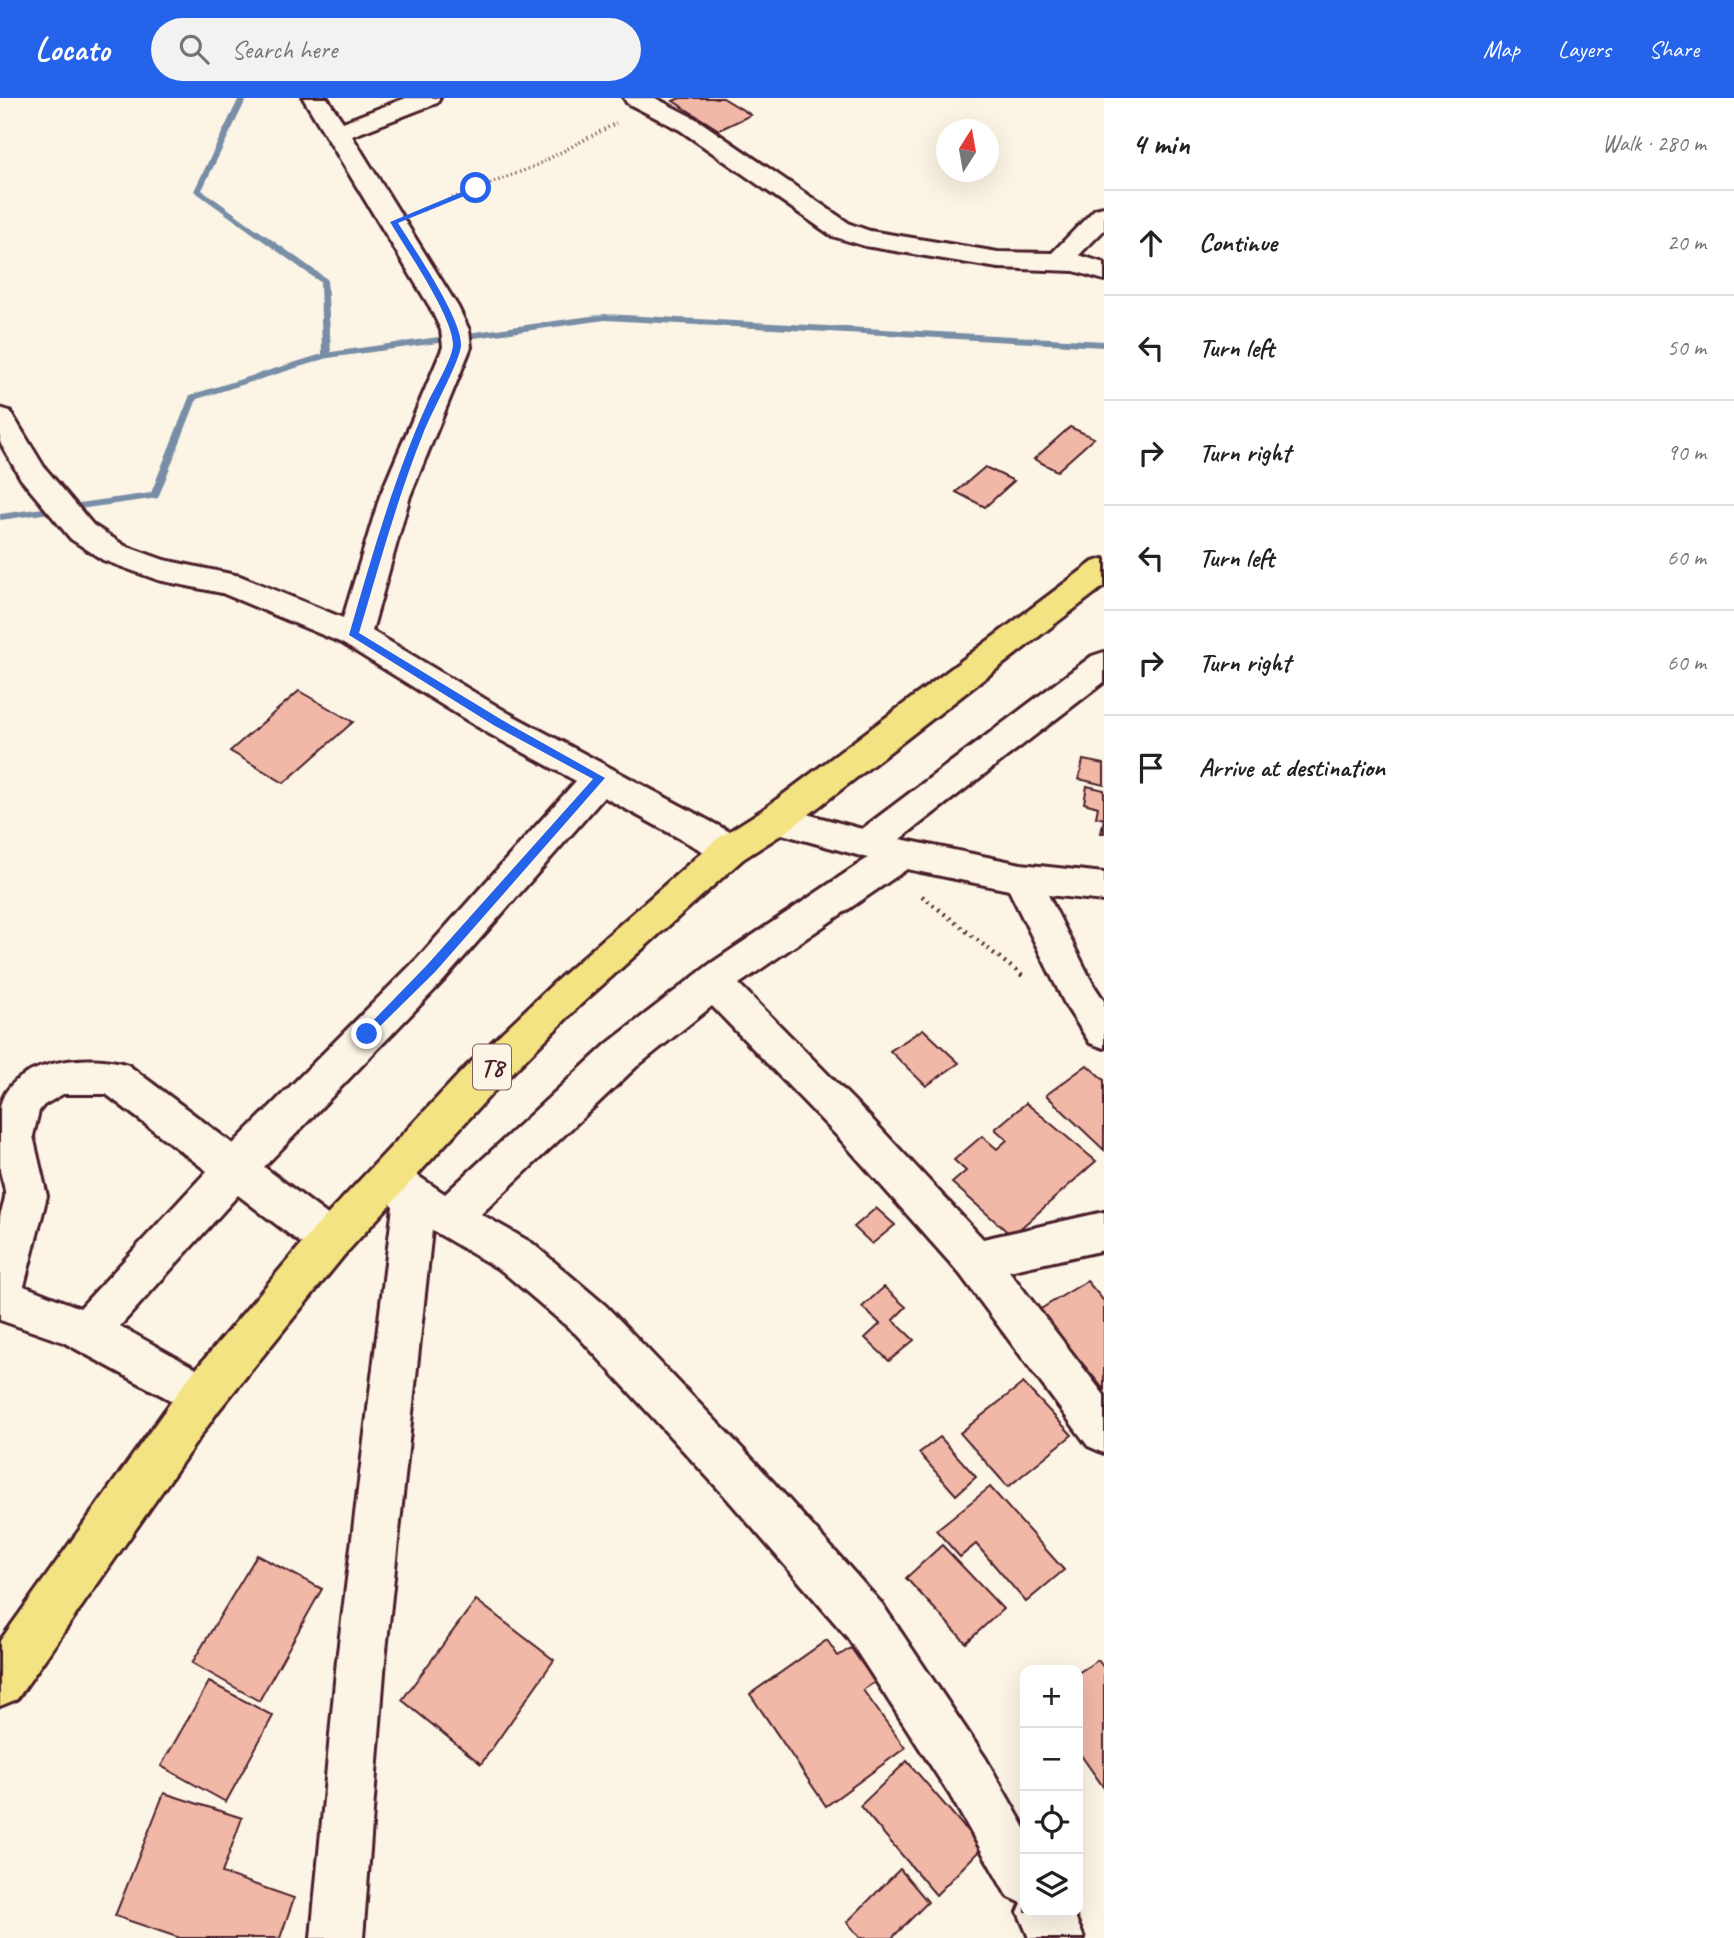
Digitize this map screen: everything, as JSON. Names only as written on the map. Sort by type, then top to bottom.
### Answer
[{"type":"highway","name":"T8","points":[[0,1682],[202,1396],[330,1241],[418,1198],[480,1079],[730,849],[777,819],[1104,570]]},
{"type":"street","points":[[315,98],[393,222],[456,339],[395,496],[354,635]]},
{"type":"street","points":[[338,133],[428,98]]},
{"type":"street","points":[[643,101],[726,149],[841,230],[865,238],[998,260],[1078,263],[1104,272]]},
{"type":"street","points":[[1059,261],[1104,215]]},
{"type":"street","points":[[0,417],[32,472],[82,532],[125,557],[158,569],[229,584],[354,635],[498,723],[730,849]]},
{"type":"street","points":[[0,474],[32,472]]},
{"type":"street","points":[[337,1938],[345,1808],[363,1625],[418,1198],[622,1055],[883,855],[1030,723],[1104,664]]},
{"type":"street","points":[[86,1332],[235,1169],[431,969],[600,778]]},
{"type":"street","points":[[777,819],[883,855],[1021,878],[1104,887]]},
{"type":"street","points":[[1021,878],[1079,995],[1104,1032]]},
{"type":"street","points":[[714,983],[854,1127],[975,1260],[1104,1432]]},
{"type":"street","points":[[202,1396],[86,1332],[0,1297],[26,1196],[13,1136],[21,1105],[30,1093],[63,1077],[114,1077],[330,1241]]},
{"type":"street","points":[[418,1198],[517,1257],[591,1320],[740,1479],[847,1601],[913,1690],[1020,1870]]},
{"type":"street","points":[[975,1260],[1104,1231]]},
{"type":"street","points":[[1047,1917],[1058,1938]]},
{"type":"path","points":[[393,222],[535,166],[643,101]]},
{"type":"path","points":[[883,855],[1029,981]]},
{"type":"building","points":[[680,98],[723,98],[751,115],[719,130],[673,101]]},
{"type":"building","points":[[1070,427],[1094,438],[1057,471],[1034,459]]},
{"type":"building","points":[[985,467],[1014,481],[985,507],[956,492]]},
{"type":"building","points":[[299,691],[353,722],[284,783],[230,751]]},
{"type":"building","points":[[1083,760],[1104,764],[1104,785],[1079,779]]},
{"type":"building","points":[[1087,786],[1104,790],[1104,819],[1096,817],[1098,807],[1084,803]]},
{"type":"building","points":[[923,1029],[959,1063],[926,1086],[890,1051]]},
{"type":"building","points":[[1087,1065],[1104,1080],[1104,1150],[1046,1095]]},
{"type":"building","points":[[1026,1103],[1096,1161],[1012,1236],[952,1183],[966,1171],[954,1160],[982,1136],[997,1149],[1007,1140],[995,1129]]},
{"type":"building","points":[[876,1208],[895,1225],[872,1244],[854,1227]]},
{"type":"building","points":[[1087,1281],[1104,1301],[1104,1390],[1039,1310]]},
{"type":"building","points":[[884,1287],[906,1307],[893,1320],[914,1340],[889,1361],[865,1338],[880,1324],[862,1307]]},
{"type":"building","points":[[1023,1383],[1072,1435],[1008,1487],[960,1433]]},
{"type":"building","points":[[940,1437],[976,1477],[956,1495],[919,1453]]},
{"type":"building","points":[[990,1487],[1064,1570],[1026,1602],[976,1544],[960,1557],[936,1530]]},
{"type":"building","points":[[942,1545],[1003,1609],[966,1643],[906,1578]]},
{"type":"building","points":[[257,1555],[322,1589],[259,1701],[192,1663]]},
{"type":"building","points":[[476,1600],[554,1660],[481,1764],[402,1700]]},
{"type":"building","points":[[827,1640],[838,1656],[851,1648],[875,1682],[863,1690],[905,1748],[826,1806],[750,1694]]},
{"type":"building","points":[[1098,1660],[1104,1668],[1104,1788],[1083,1758],[1083,1670]]},
{"type":"building","points":[[209,1682],[273,1716],[226,1802],[161,1766]]},
{"type":"building","points":[[907,1761],[982,1848],[936,1895],[860,1806]]},
{"type":"building","points":[[164,1793],[242,1818],[222,1873],[294,1898],[280,1938],[180,1938],[115,1916]]},
{"type":"building","points":[[900,1869],[928,1902],[892,1938],[860,1938],[847,1922]]},
{"type":"waterway","points":[[243,98],[198,191],[324,281],[327,355]]},
{"type":"waterway","points":[[327,355],[605,317],[1104,344]]},
{"type":"waterway","points":[[0,517],[155,496],[193,397],[327,355]]},
{"type":"route","points":[[367,1034],[431,969],[600,778],[498,723],[354,635],[395,496],[457,347],[455,330],[444,307],[427,283],[393,222],[476,188]]}]
